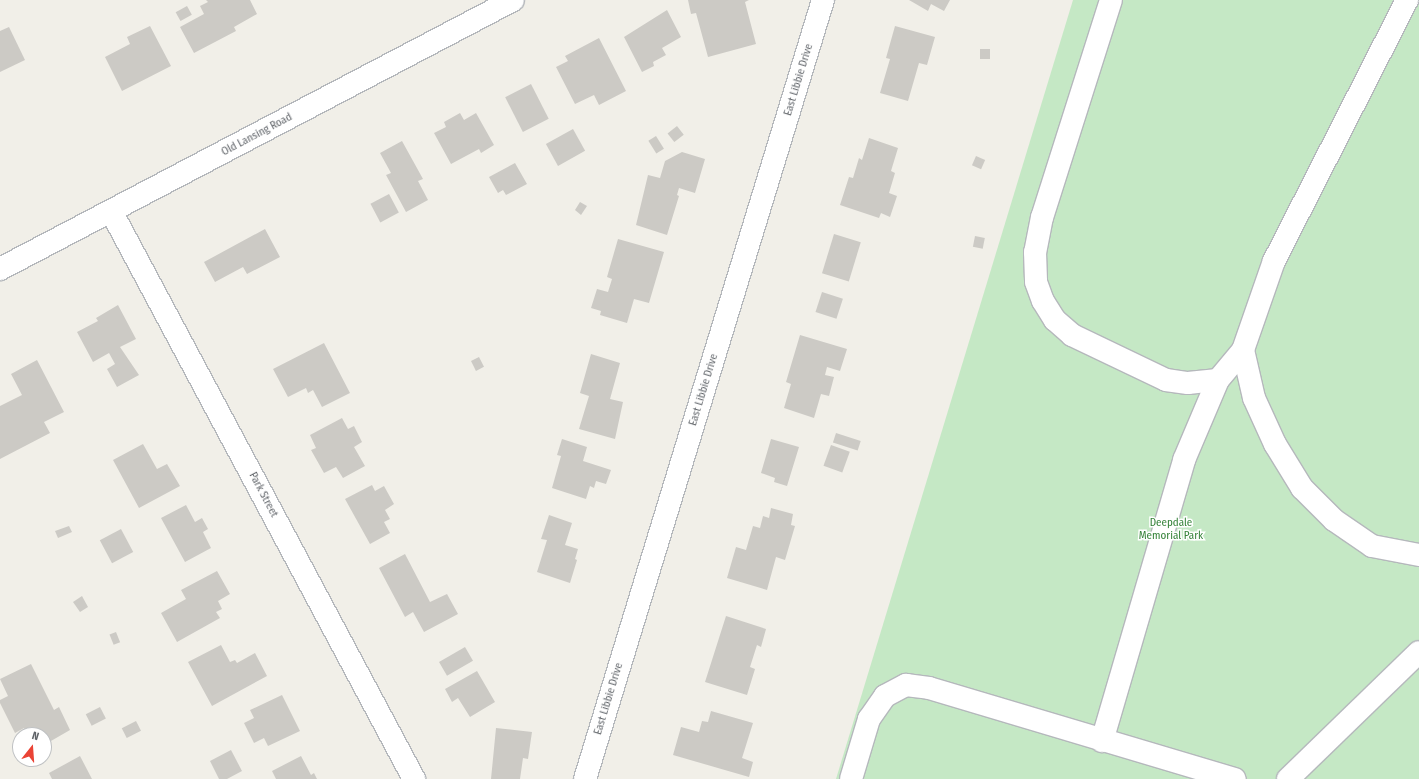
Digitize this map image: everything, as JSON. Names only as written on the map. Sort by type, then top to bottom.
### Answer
[{"type":"street","name":"Old Lansing Road","points":[[0,269],[513,0]]},
{"type":"street","name":"East Libbie Drive","points":[[585,779],[823,0]]},
{"type":"street","points":[[1111,0],[1042,217],[1035,252],[1036,282],[1047,308],[1072,335],[1166,380],[1188,383],[1218,380]]},
{"type":"street","points":[[1102,741],[1184,460],[1218,380],[1243,350],[1274,261],[1407,0]]},
{"type":"street","name":"Park Street","points":[[111,211],[414,779]]},
{"type":"street","points":[[1243,350],[1254,398],[1275,444],[1302,488],[1334,520],[1372,546],[1419,555]]},
{"type":"street","points":[[1288,779],[1419,652]]},
{"type":"street","points":[[851,779],[869,719],[885,696],[906,685],[930,688],[1102,741],[1235,779]]},
{"type":"green space","name":"Deepdale Memorial Park","points":[[1073,0],[1419,0],[1419,779],[836,779]]},
{"type":"building","points":[[206,0],[250,0],[257,14],[234,27],[236,31],[194,53],[180,27],[204,14],[200,6],[208,2]]},
{"type":"building","points":[[688,0],[749,0],[745,2],[756,44],[708,57],[696,13],[691,14]]},
{"type":"building","points":[[909,0],[950,0],[944,11],[931,4],[928,11]]},
{"type":"building","points":[[187,6],[192,15],[180,21],[176,12]]},
{"type":"building","points":[[667,10],[681,37],[662,48],[666,55],[653,62],[654,66],[642,72],[624,37]]},
{"type":"building","points":[[150,26],[171,66],[122,91],[105,57],[130,44],[127,37]]},
{"type":"building","points":[[895,26],[935,37],[927,65],[919,63],[908,101],[880,93],[890,59],[886,58]]},
{"type":"building","points":[[9,27],[25,60],[0,72],[0,31]]},
{"type":"building","points":[[599,38],[626,91],[599,105],[594,95],[575,104],[556,67],[568,61],[565,56]]},
{"type":"building","points":[[980,49],[990,49],[990,59],[980,59]]},
{"type":"building","points":[[531,84],[549,119],[523,132],[505,97]]},
{"type":"building","points":[[460,113],[464,120],[476,113],[494,145],[481,153],[479,149],[451,164],[434,133],[446,127],[444,122]]},
{"type":"building","points":[[677,126],[684,135],[674,142],[668,133]]},
{"type":"building","points":[[573,129],[585,151],[558,166],[546,144]]},
{"type":"building","points":[[656,136],[664,149],[656,153],[648,141]]},
{"type":"building","points":[[869,138],[898,148],[891,171],[895,173],[889,193],[897,196],[890,217],[881,213],[879,218],[840,205],[849,177],[853,178],[859,158],[862,160]]},
{"type":"building","points":[[402,141],[423,179],[418,181],[428,200],[406,212],[386,175],[391,173],[380,153]]},
{"type":"building","points":[[682,152],[705,159],[695,193],[679,188],[677,195],[679,196],[667,235],[636,225],[648,175],[660,178],[665,161]]},
{"type":"building","points":[[976,156],[985,160],[981,169],[972,165]]},
{"type":"building","points":[[515,163],[527,184],[506,195],[503,190],[498,193],[489,177]]},
{"type":"building","points":[[389,194],[399,213],[380,222],[370,204]]},
{"type":"building","points":[[580,202],[587,206],[581,215],[575,210]]},
{"type":"building","points":[[265,229],[280,257],[247,274],[243,267],[215,282],[204,262]]},
{"type":"building","points":[[834,234],[861,242],[849,281],[822,273]]},
{"type":"building","points":[[975,236],[985,238],[983,249],[973,247]]},
{"type":"building","points":[[618,239],[664,252],[649,303],[634,299],[627,323],[600,315],[601,311],[591,308],[597,289],[608,292],[612,279],[607,277]]},
{"type":"building","points":[[822,292],[843,299],[836,319],[816,312]]},
{"type":"building","points":[[118,305],[136,339],[120,347],[139,375],[117,387],[107,369],[115,364],[109,353],[93,362],[77,332],[98,321],[96,318]]},
{"type":"building","points":[[800,335],[847,349],[840,371],[827,367],[825,375],[834,377],[829,396],[821,394],[814,418],[784,408],[791,384],[786,382]]},
{"type":"building","points":[[324,343],[350,393],[322,407],[313,390],[308,393],[306,388],[288,397],[273,369]]},
{"type":"building","points":[[591,354],[620,363],[610,399],[623,402],[615,439],[579,429],[589,396],[580,393]]},
{"type":"building","points":[[479,357],[484,367],[476,371],[471,361]]},
{"type":"building","points":[[37,360],[64,412],[44,422],[50,433],[0,459],[0,406],[22,395],[11,374]]},
{"type":"building","points":[[342,418],[348,429],[354,426],[362,442],[354,447],[365,466],[343,478],[336,467],[324,473],[311,450],[316,448],[310,435]]},
{"type":"building","points":[[836,433],[861,441],[858,451],[833,443]]},
{"type":"building","points":[[562,439],[587,447],[583,461],[611,470],[606,484],[596,481],[594,488],[590,486],[586,499],[552,488],[561,456],[557,455]]},
{"type":"building","points":[[771,439],[799,447],[787,486],[774,482],[775,478],[761,473]]},
{"type":"building","points":[[143,444],[157,469],[167,464],[180,486],[139,508],[113,460]]},
{"type":"building","points":[[831,445],[850,452],[842,473],[823,466]]},
{"type":"building","points":[[372,485],[375,491],[384,486],[394,504],[385,510],[390,519],[384,522],[390,533],[370,544],[345,499]]},
{"type":"building","points":[[186,505],[195,522],[202,518],[208,529],[203,532],[211,548],[185,562],[161,518]]},
{"type":"building","points":[[771,508],[793,514],[791,525],[795,526],[785,560],[776,557],[767,590],[727,578],[736,547],[746,550],[753,526],[760,528],[763,516],[769,518]]},
{"type":"building","points":[[549,515],[572,523],[565,545],[578,549],[575,559],[577,560],[570,583],[537,572],[547,540],[541,539]]},
{"type":"building","points":[[69,526],[72,532],[58,538],[55,531]]},
{"type":"building","points":[[121,529],[133,552],[112,563],[100,540]]},
{"type":"building","points":[[405,554],[430,602],[447,594],[458,614],[424,632],[413,612],[405,617],[379,568]]},
{"type":"building","points":[[217,571],[230,594],[218,601],[222,609],[216,612],[220,618],[177,642],[161,613],[186,599],[181,590]]},
{"type":"building","points":[[82,596],[88,607],[80,612],[73,602]]},
{"type":"building","points":[[726,616],[766,629],[761,647],[757,645],[750,667],[755,669],[747,695],[705,682]]},
{"type":"building","points":[[116,632],[120,642],[114,645],[110,635]]},
{"type":"building","points":[[221,645],[230,662],[235,660],[237,663],[255,653],[267,676],[212,706],[188,662]]},
{"type":"building","points":[[465,647],[473,661],[447,676],[439,662]]},
{"type":"building","points":[[31,664],[54,710],[59,707],[70,730],[52,740],[52,727],[12,727],[0,703],[0,700],[8,696],[0,679]]},
{"type":"building","points":[[477,671],[495,702],[470,717],[458,698],[452,702],[445,689]]},
{"type":"building","points":[[282,695],[300,731],[268,746],[264,738],[254,743],[244,723],[254,718],[250,710]]},
{"type":"building","points":[[100,707],[106,719],[92,726],[86,714]]},
{"type":"building","points":[[711,711],[753,723],[742,758],[753,762],[749,777],[673,755],[681,727],[699,732],[702,721],[708,722]]},
{"type":"building","points":[[136,721],[141,731],[127,738],[122,728]]},
{"type":"building","points":[[496,728],[532,732],[528,759],[523,758],[520,779],[491,779]]},
{"type":"building","points":[[231,750],[242,771],[227,779],[219,779],[210,761]]},
{"type":"building","points":[[80,756],[92,779],[52,779],[49,773]]},
{"type":"building","points":[[301,756],[311,775],[314,773],[317,779],[276,779],[272,771]]}]
